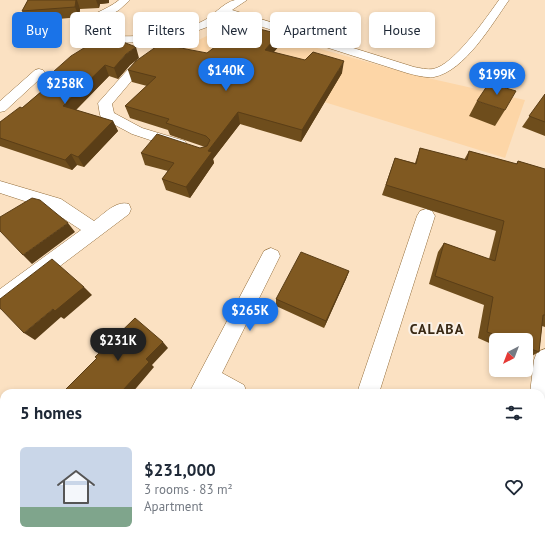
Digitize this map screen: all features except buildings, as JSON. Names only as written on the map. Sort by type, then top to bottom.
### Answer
[{"type":"street","points":[[126,0],[120,5],[88,21],[82,28],[85,34],[92,38],[108,40],[133,38]]},
{"type":"street","points":[[199,27],[206,24],[223,11],[242,0]]},
{"type":"street","points":[[223,11],[411,70],[430,74],[438,73],[456,62],[504,0]]},
{"type":"street","points":[[164,48],[135,69],[105,103],[107,115],[137,131],[196,150]]},
{"type":"street","points":[[0,108],[39,73]]},
{"type":"street","points":[[0,187],[55,204],[94,230]]},
{"type":"street","points":[[0,300],[122,209]]},
{"type":"street","points":[[369,389],[426,216]]},
{"type":"street","points":[[220,389],[204,385],[271,256]]},
{"type":"street","points":[[541,389],[545,360]]},
{"type":"shaded area","points":[[262,32],[270,35],[270,48],[317,48],[410,74],[525,100],[505,158],[169,54],[182,48],[199,48],[199,40],[207,36],[207,48],[262,48]]},
{"type":"district","name":"CALABA","points":[[437,329]]}]
